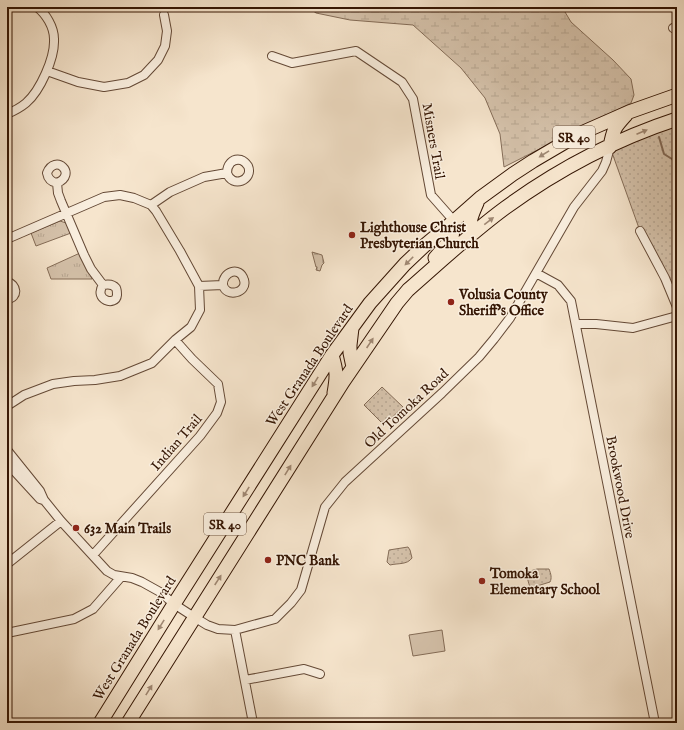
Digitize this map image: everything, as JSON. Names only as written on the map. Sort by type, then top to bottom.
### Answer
[{"type":"main road","name":"West Granada Boulevard","points":[[100,723],[332,355],[370,303],[405,264],[480,198],[513,174],[556,147],[579,134],[629,112],[677,95]]},
{"type":"main road","points":[[610,147],[615,128],[629,112]]},
{"type":"main road","name":"SR 40","points":[[128,723],[332,399],[397,303],[408,290],[471,235],[506,208],[546,181],[610,147],[677,119]]},
{"type":"main road","points":[[471,235],[471,217],[480,198]]},
{"type":"main road","points":[[408,290],[452,238],[454,221]]},
{"type":"main road","points":[[352,326],[350,353],[353,368]]},
{"type":"main road","points":[[332,355],[336,369],[336,378],[332,399]]},
{"type":"street","points":[[7,114],[16,110],[27,102],[39,87],[53,52],[54,38],[52,29],[43,13],[37,7]]},
{"type":"street","points":[[46,71],[78,82],[104,87],[128,83],[144,75],[158,60],[165,46],[167,31],[164,15]]},
{"type":"street","name":"Misners Trail","points":[[272,56],[292,63],[356,51],[402,82],[413,99],[431,195],[454,221]]},
{"type":"street","name":"Old Tomoka Road","points":[[44,500],[107,572],[142,582],[160,592],[174,604],[207,626],[218,629],[235,630],[275,619],[291,604],[301,590],[325,507],[345,482],[442,393],[479,357],[494,339],[510,318],[574,207],[602,171],[610,147]]},
{"type":"street","points":[[151,205],[170,192],[204,177],[226,173]]},
{"type":"street","points":[[57,182],[58,193],[84,255],[91,269],[104,285]]},
{"type":"street","points":[[7,239],[104,197],[120,195],[134,198],[151,205],[180,251],[199,286],[200,310],[191,327],[175,340],[152,363],[120,376],[95,380],[74,380],[53,384],[24,395],[7,406]]},
{"type":"street","points":[[640,231],[677,307]]},
{"type":"street","name":"Brookwood Drive","points":[[536,273],[558,285],[571,300],[655,723]]},
{"type":"street","points":[[7,282],[12,284],[16,294],[12,299],[7,299]]},
{"type":"street","points":[[199,286],[223,285]]},
{"type":"street","points":[[576,324],[596,324],[633,328],[677,316]]},
{"type":"street","name":"Indian Trail","points":[[93,555],[200,436],[217,413],[221,402],[218,384],[175,340]]},
{"type":"street","points":[[7,450],[40,491],[44,500]]},
{"type":"street","points":[[7,463],[40,499],[44,500]]},
{"type":"street","points":[[7,564],[61,521]]},
{"type":"street","points":[[7,633],[74,619],[93,609],[121,576]]},
{"type":"street","points":[[235,630],[253,723]]},
{"type":"street","points":[[245,680],[304,669],[320,674]]},
{"type":"green space","points":[[308,7],[562,7],[571,22],[613,60],[631,79],[634,95],[631,103],[504,167],[500,134],[485,98],[461,68],[413,25],[350,20],[316,13]]},
{"type":"green space","points":[[677,119],[677,307],[640,231],[610,147]]},
{"type":"green space","points":[[60,221],[66,223],[71,233],[36,246],[31,233]]},
{"type":"green space","points":[[81,252],[92,279],[51,279],[47,268]]},
{"type":"green space","points":[[312,252],[322,255],[324,263],[320,271],[316,270],[317,267]]},
{"type":"green space","points":[[382,387],[403,407],[384,425],[364,405]]},
{"type":"green space","points":[[408,547],[412,558],[410,560],[405,563],[390,565],[387,562],[389,550]]},
{"type":"green space","points":[[537,569],[549,569],[551,580],[550,582],[530,587],[527,572]]},
{"type":"green space","points":[[442,630],[445,651],[413,656],[409,635]]},
{"type":"waterway","points":[[659,137],[664,154],[672,159],[677,166]]},
{"type":"place","name":"Lighthouse Christ Presbyterian Church","points":[[352,235]]},
{"type":"place","name":"Volusia County Sheriff's Office","points":[[451,302]]},
{"type":"place","name":"632 Main Trails","points":[[76,528]]},
{"type":"place","name":"PNC Bank","points":[[268,560]]},
{"type":"place","name":"Tomoka Elementary School","points":[[482,581]]}]
